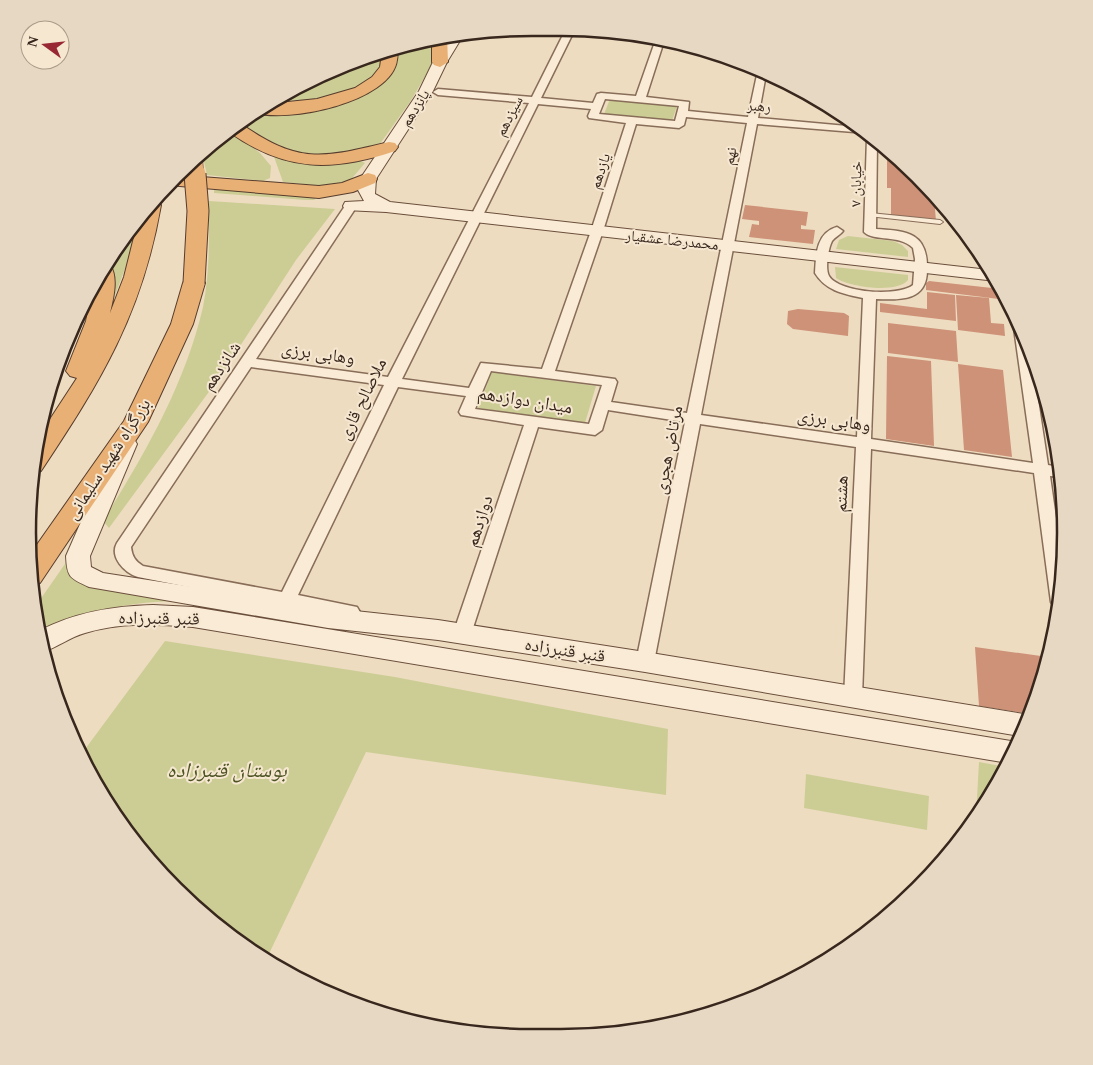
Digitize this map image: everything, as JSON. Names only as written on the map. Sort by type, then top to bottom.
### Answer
[{"type":"highway","points":[[440,45],[440,62]]},
{"type":"highway","points":[[273,110],[313,106],[364,89],[386,71],[390,64],[390,58]]},
{"type":"highway","points":[[240,132],[266,149],[298,160],[314,162],[364,156],[390,147]]},
{"type":"highway","points":[[266,149],[278,180],[292,189]]},
{"type":"highway","name":"بزرگراه شهید سلیمانی","points":[[37,566],[136,422],[182,324],[194,283],[198,211],[195,169]]},
{"type":"highway","points":[[183,181],[320,192],[346,188],[368,179]]},
{"type":"highway","points":[[320,192],[346,204]]},
{"type":"highway","points":[[168,196],[346,204]]},
{"type":"highway","points":[[44,447],[102,358],[120,321],[140,262],[148,218]]},
{"type":"highway","points":[[55,430],[98,316],[104,291],[104,283]]},
{"type":"main road","name":"پانزدهم","points":[[368,179],[426,91],[440,62],[453,43]]},
{"type":"main road","points":[[368,179],[364,190],[367,197],[386,207]]},
{"type":"main road","name":"محمدرضا عشقیار","points":[[346,204],[984,275]]},
{"type":"main road","points":[[136,422],[78,556],[80,572],[86,577],[98,581],[328,618],[450,632]]},
{"type":"main road","name":"قنبر قنبرزاده","points":[[48,638],[59,631],[104,617],[148,614],[193,617],[1006,751]]},
{"type":"main road","name":"قنبر قنبرزاده","points":[[450,632],[645,662],[1018,724]]},
{"type":"street","name":"سیزدهم","points":[[475,217],[567,36]]},
{"type":"street","points":[[640,100],[658,46]]},
{"type":"street","name":"نهم","points":[[727,246],[761,79]]},
{"type":"street","points":[[438,92],[597,106]]},
{"type":"street","points":[[601,96],[640,100],[685,104],[679,125],[593,116],[601,96]]},
{"type":"street","name":"رهبر","points":[[682,114],[850,130]]},
{"type":"street","name":"یازدهم","points":[[597,231],[632,120]]},
{"type":"street","name":"خیابان ۷","points":[[870,232],[872,146]]},
{"type":"street","name":"شانزدهم","points":[[123,546],[246,362],[346,204]]},
{"type":"street","name":"ملاصالح قاری","points":[[287,600],[475,217]]},
{"type":"street","points":[[547,374],[597,231]]},
{"type":"street","points":[[837,231],[825,239],[822,276],[829,284],[841,289],[870,294],[898,296],[914,291],[920,283],[921,251],[911,241],[897,235],[870,232]]},
{"type":"street","name":"مرتاض هجری","points":[[645,662],[727,246]]},
{"type":"street","name":"هشتم","points":[[853,697],[870,294]]},
{"type":"street","points":[[1024,358],[1055,570]]},
{"type":"street","name":"وهابی برزی","points":[[246,362],[474,393]]},
{"type":"street","name":"میدان دوازدهم","points":[[486,366],[547,374],[610,382],[595,430],[466,412],[486,366]]},
{"type":"street","name":"وهابی برزی","points":[[603,405],[1053,471]]},
{"type":"street","name":"دوازدهم","points":[[450,632],[533,422]]},
{"type":"street","name":"قنبر قنبرزاده","points":[[123,546],[124,558],[128,565],[138,571],[450,632]]},
{"type":"lane","points":[[870,215],[940,222]]},
{"type":"green space","points":[[435,46],[436,58],[410,102],[377,148],[338,158],[293,153],[246,128],[273,110],[381,84],[396,66],[396,56]]},
{"type":"green space","points":[[385,59],[382,68],[371,80],[355,89],[337,96],[281,105],[313,87]]},
{"type":"green space","points":[[610,99],[677,106],[672,121],[604,114]]},
{"type":"green space","points":[[237,134],[260,153],[271,166],[270,178],[263,181],[207,175],[204,160]]},
{"type":"green space","points":[[273,154],[314,165],[359,160],[365,163],[348,183],[323,186],[283,182]]},
{"type":"green space","points":[[214,187],[317,197],[314,200],[305,200],[214,193]]},
{"type":"green space","points":[[209,201],[335,209],[296,260],[222,374],[109,528],[103,521],[162,418],[186,364],[195,336],[203,307],[207,281]]},
{"type":"green space","points":[[848,236],[893,241],[902,245],[908,251],[908,257],[836,249],[839,240]]},
{"type":"green space","points":[[134,238],[130,255],[110,309],[108,276]]},
{"type":"green space","points":[[835,267],[908,275],[908,280],[894,287],[873,288],[851,284],[836,278]]},
{"type":"green space","points":[[492,372],[596,386],[585,423],[478,408]]},
{"type":"green space","points":[[74,551],[70,569],[174,597],[172,601],[121,606],[88,614],[46,631],[40,599]]},
{"type":"green space","name":"بوستان قنبرزاده","points":[[165,641],[395,677],[668,729],[666,795],[366,752],[269,953],[205,906],[159,860],[120,808],[86,749]]},
{"type":"green space","points":[[979,762],[998,766],[990,781],[977,802]]},
{"type":"green space","points":[[806,774],[929,796],[927,830],[804,808]]},
{"type":"building","points":[[887,158],[935,206],[936,221],[891,216],[891,188],[887,188]]},
{"type":"building","points":[[745,205],[808,212],[806,226],[801,225],[801,229],[815,230],[813,244],[749,237],[752,224],[759,225],[759,221],[742,219]]},
{"type":"building","points":[[929,281],[992,288],[998,299],[926,290],[926,283]]},
{"type":"building","points":[[927,292],[955,295],[956,321],[880,312],[880,303],[927,309]]},
{"type":"building","points":[[956,295],[989,298],[991,323],[1004,324],[1005,336],[958,330]]},
{"type":"building","points":[[798,309],[844,313],[849,316],[848,336],[793,329],[787,324],[788,311]]},
{"type":"building","points":[[888,323],[956,331],[958,362],[888,353]]},
{"type":"building","points":[[887,356],[931,361],[934,446],[886,439]]},
{"type":"building","points":[[958,364],[1003,370],[1012,457],[964,450]]},
{"type":"building","points":[[975,647],[1041,656],[1022,713],[979,706]]}]
